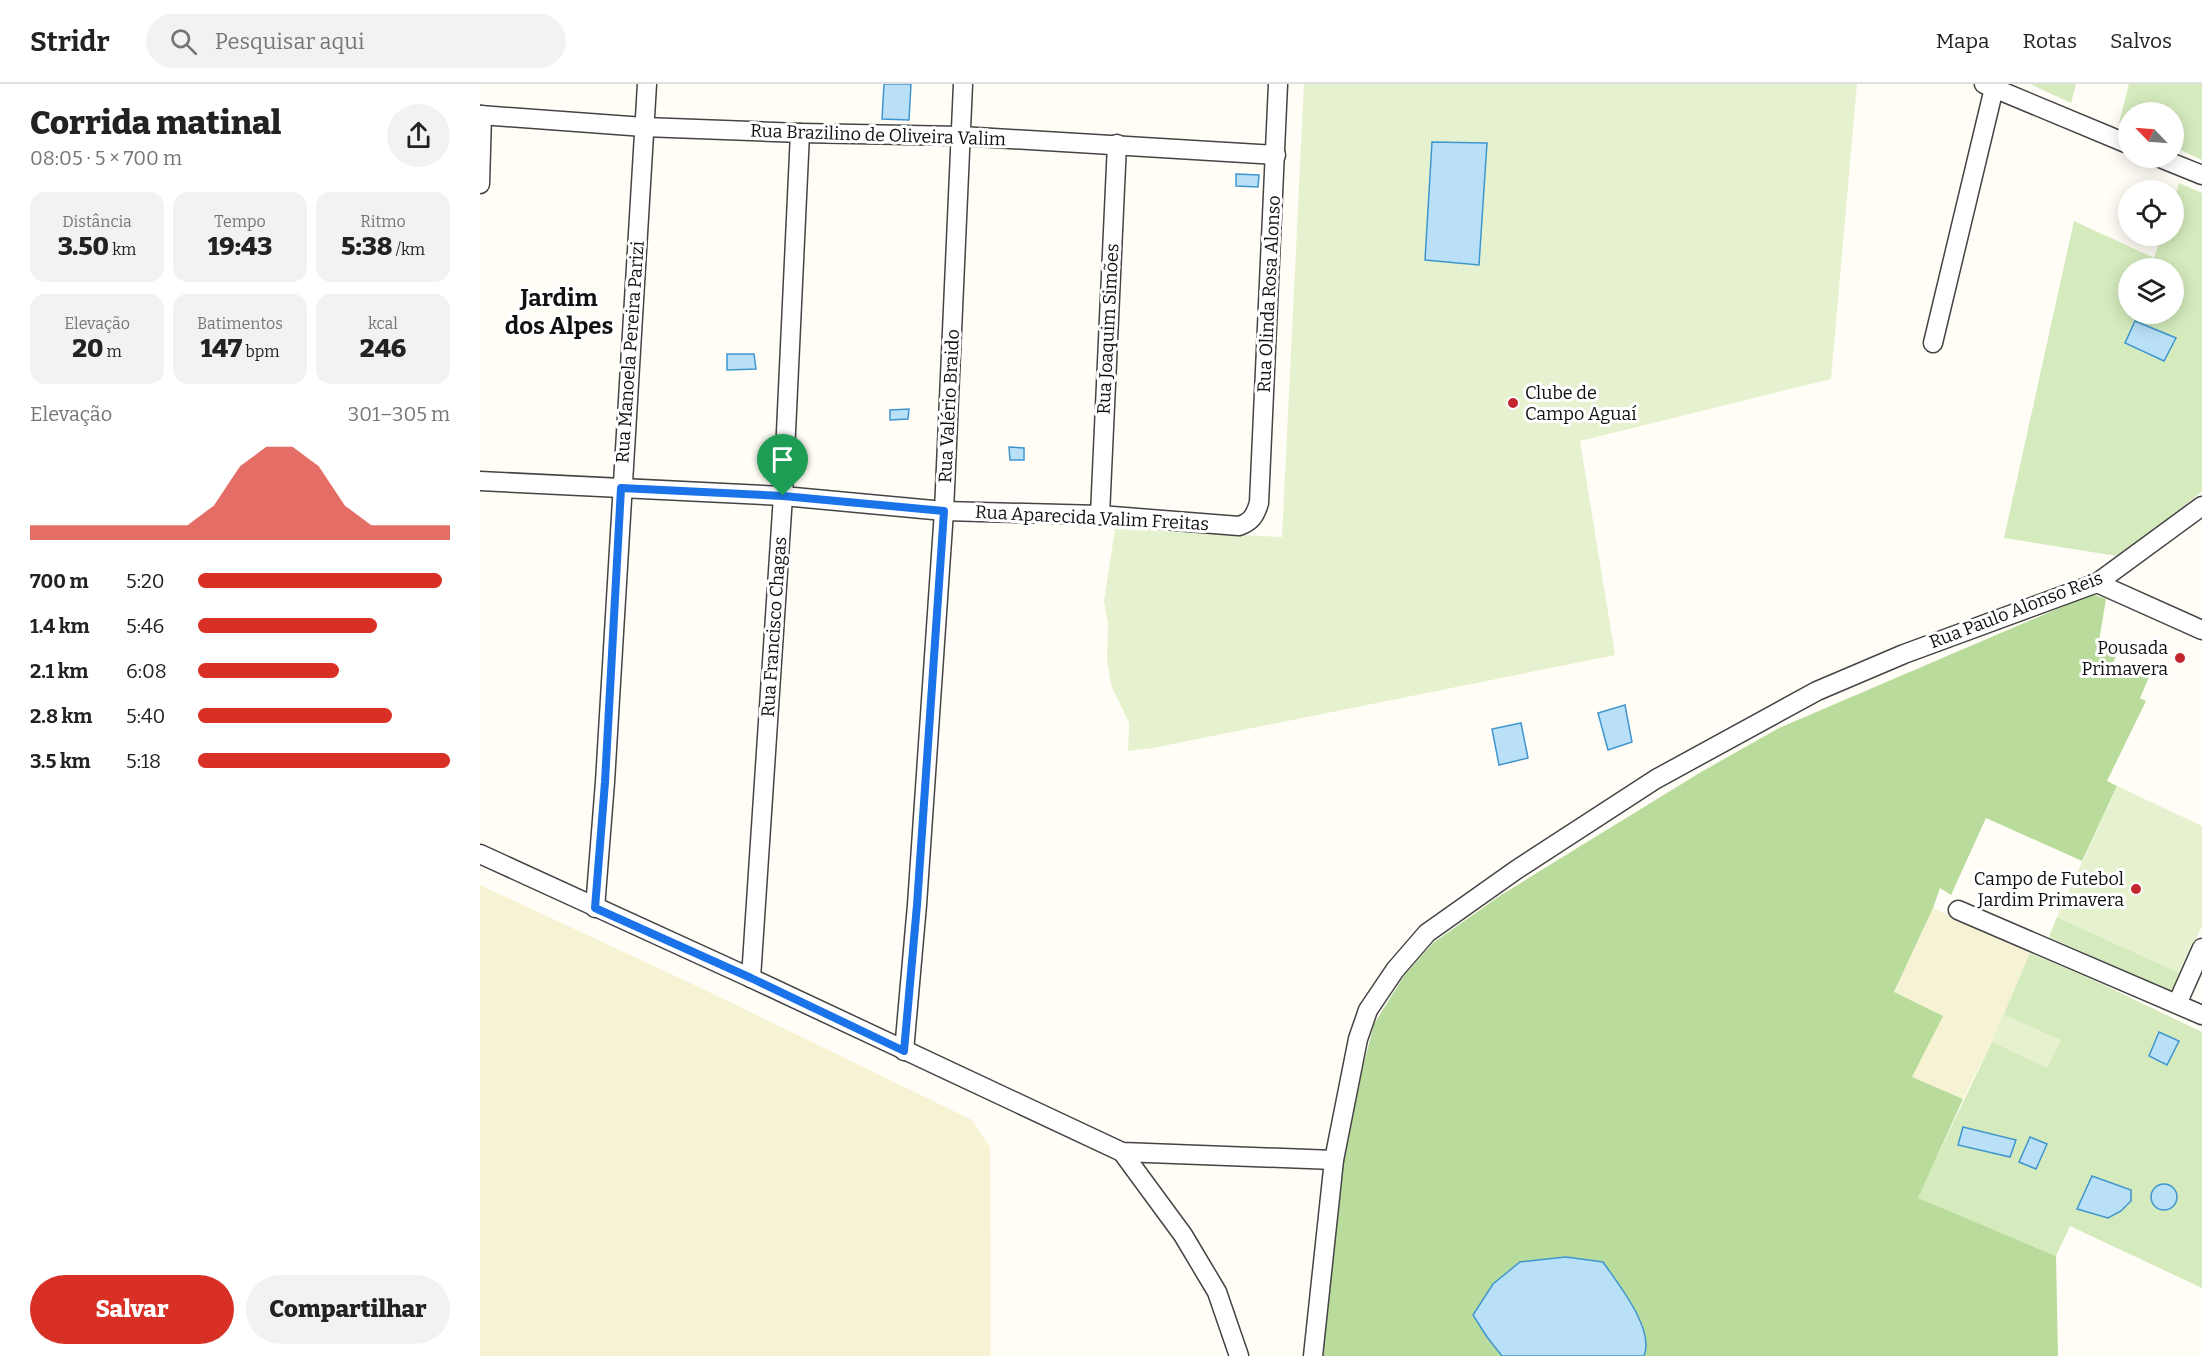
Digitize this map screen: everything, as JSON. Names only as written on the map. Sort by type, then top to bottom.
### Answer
[{"type":"street","name":"Rua Manoela Pereira Parizi","points":[[595,908],[605,782],[646,84]]},
{"type":"street","name":"Rua Valério Braido","points":[[904,1051],[917,905],[944,511],[963,84]]},
{"type":"street","name":"Rua Olinda Rosa Alonso","points":[[1260,503],[1278,84]]},
{"type":"street","points":[[1933,343],[1989,86],[2118,140]]},
{"type":"street","name":"Rua Brazilino de Oliveira Valim","points":[[481,115],[644,127],[961,136],[1276,155]]},
{"type":"street","points":[[480,184],[481,115]]},
{"type":"street","name":"Rua Francisco Chagas","points":[[751,978],[783,496],[800,133]]},
{"type":"street","name":"Rua Joaquim Simões","points":[[1100,515],[1117,144]]},
{"type":"street","points":[[2184,168],[2202,175]]},
{"type":"street","name":"Rua Aparecida Valim Freitas","points":[[480,481],[783,496],[944,511],[1100,515],[1239,526],[1247,524],[1253,518],[1260,503]]},
{"type":"street","name":"Rua Paulo Alonso Reis","points":[[1313,1356],[1334,1160],[1358,1039],[1368,1010],[1395,970],[1426,933],[1516,870],[1656,779],[1817,691],[1904,654],[2097,583],[2202,506]]},
{"type":"street","points":[[2097,583],[2202,630]]},
{"type":"street","points":[[480,854],[1122,1152],[1334,1160]]},
{"type":"street","points":[[1958,910],[2202,1015]]},
{"type":"street","points":[[2177,1004],[2202,948]]},
{"type":"street","points":[[1122,1152],[1183,1235],[1217,1293],[1239,1356]]},
{"type":"shaded area","points":[[480,885],[703,989],[972,1120],[990,1147],[991,1356],[480,1356]]},
{"type":"shaded area","points":[[1933,908],[2030,953],[1992,1042],[1963,1099],[1911,1077],[1894,993]]},
{"type":"green space","name":"Clube de Campo Aguaí","points":[[1304,84],[1857,84],[1831,379],[1580,441],[1615,655],[1153,748],[1128,751],[1129,723],[1111,685],[1107,658],[1108,624],[1104,601],[1115,529],[1282,537]]},
{"type":"green space","points":[[2030,84],[2076,84],[2071,103]]},
{"type":"green space","points":[[2129,84],[2202,84],[2202,160],[2184,152],[2184,102],[2124,102]]},
{"type":"green space","points":[[2184,185],[2202,193],[2202,491],[2123,557],[2004,538],[2074,221],[2118,241],[2118,246],[2128,246],[2154,258],[2158,246],[2184,246]]},
{"type":"green space","points":[[2092,594],[2106,599],[2099,641],[2120,646],[2113,663],[2149,677],[2140,698],[2146,701],[2107,781],[2117,786],[2082,861],[1986,818],[1951,895],[1940,888],[1894,992],[1943,1016],[1912,1077],[1963,1099],[1918,1198],[2056,1256],[2058,1356],[1319,1356],[1341,1154],[1374,1024],[1404,976],[1433,943],[1501,895],[1701,772],[1779,728]]},
{"type":"green space","name":"Campo de Futebol Jardim Primavera","points":[[2117,786],[2202,826],[2202,926],[2180,973],[2057,917]]},
{"type":"green space","points":[[2057,917],[2180,973],[2173,993],[2049,937]]},
{"type":"green space","points":[[2030,953],[2091,979],[2202,1032],[2202,1288],[2070,1226],[2056,1256],[1917,1198],[1992,1042]]},
{"type":"green space","points":[[2003,1014],[2061,1040],[2047,1068],[1992,1042]]},
{"type":"water","points":[[884,84],[911,84],[909,120],[882,119]]},
{"type":"water","points":[[1432,142],[1487,143],[1479,265],[1425,260]]},
{"type":"water","points":[[1236,174],[1259,175],[1258,187],[1236,186]]},
{"type":"water","points":[[2134,324],[2142,324],[2176,338],[2164,361],[2125,343]]},
{"type":"water","points":[[727,354],[754,354],[756,369],[727,370]]},
{"type":"water","points":[[909,409],[908,419],[890,420],[890,410]]},
{"type":"water","points":[[1009,447],[1024,448],[1024,460],[1010,460]]},
{"type":"water","points":[[1625,705],[1632,742],[1608,750],[1598,713]]},
{"type":"water","points":[[1521,723],[1528,758],[1499,765],[1492,729]]},
{"type":"water","points":[[2159,1032],[2179,1041],[2167,1065],[2149,1056]]},
{"type":"water","points":[[1963,1127],[2016,1140],[2010,1157],[1958,1145]]},
{"type":"water","points":[[2030,1137],[2047,1144],[2036,1169],[2019,1162]]},
{"type":"water","points":[[2092,1176],[2131,1190],[2131,1201],[2121,1211],[2108,1218],[2077,1209]]},
{"type":"water","points":[[2164,1184],[2173,1188],[2177,1197],[2173,1206],[2164,1210],[2155,1206],[2151,1197],[2155,1188]]},
{"type":"water","points":[[1566,1257],[1603,1262],[1640,1320],[1646,1345],[1644,1356],[1502,1356],[1487,1337],[1473,1315],[1493,1284],[1520,1262]]},
{"type":"place","name":"Clube de Campo Aguaí","points":[[1513,403]]},
{"type":"place","name":"Pousada Primavera","points":[[2180,658]]},
{"type":"place","name":"Campo de Futebol Jardim Primavera","points":[[2136,889]]},
{"type":"district","name":"Jardim dos Alpes","points":[[559,312]]},
{"type":"route","points":[[621,488],[783,496],[944,511],[917,905],[904,1051],[751,978],[595,908],[605,782],[621,488]]}]
